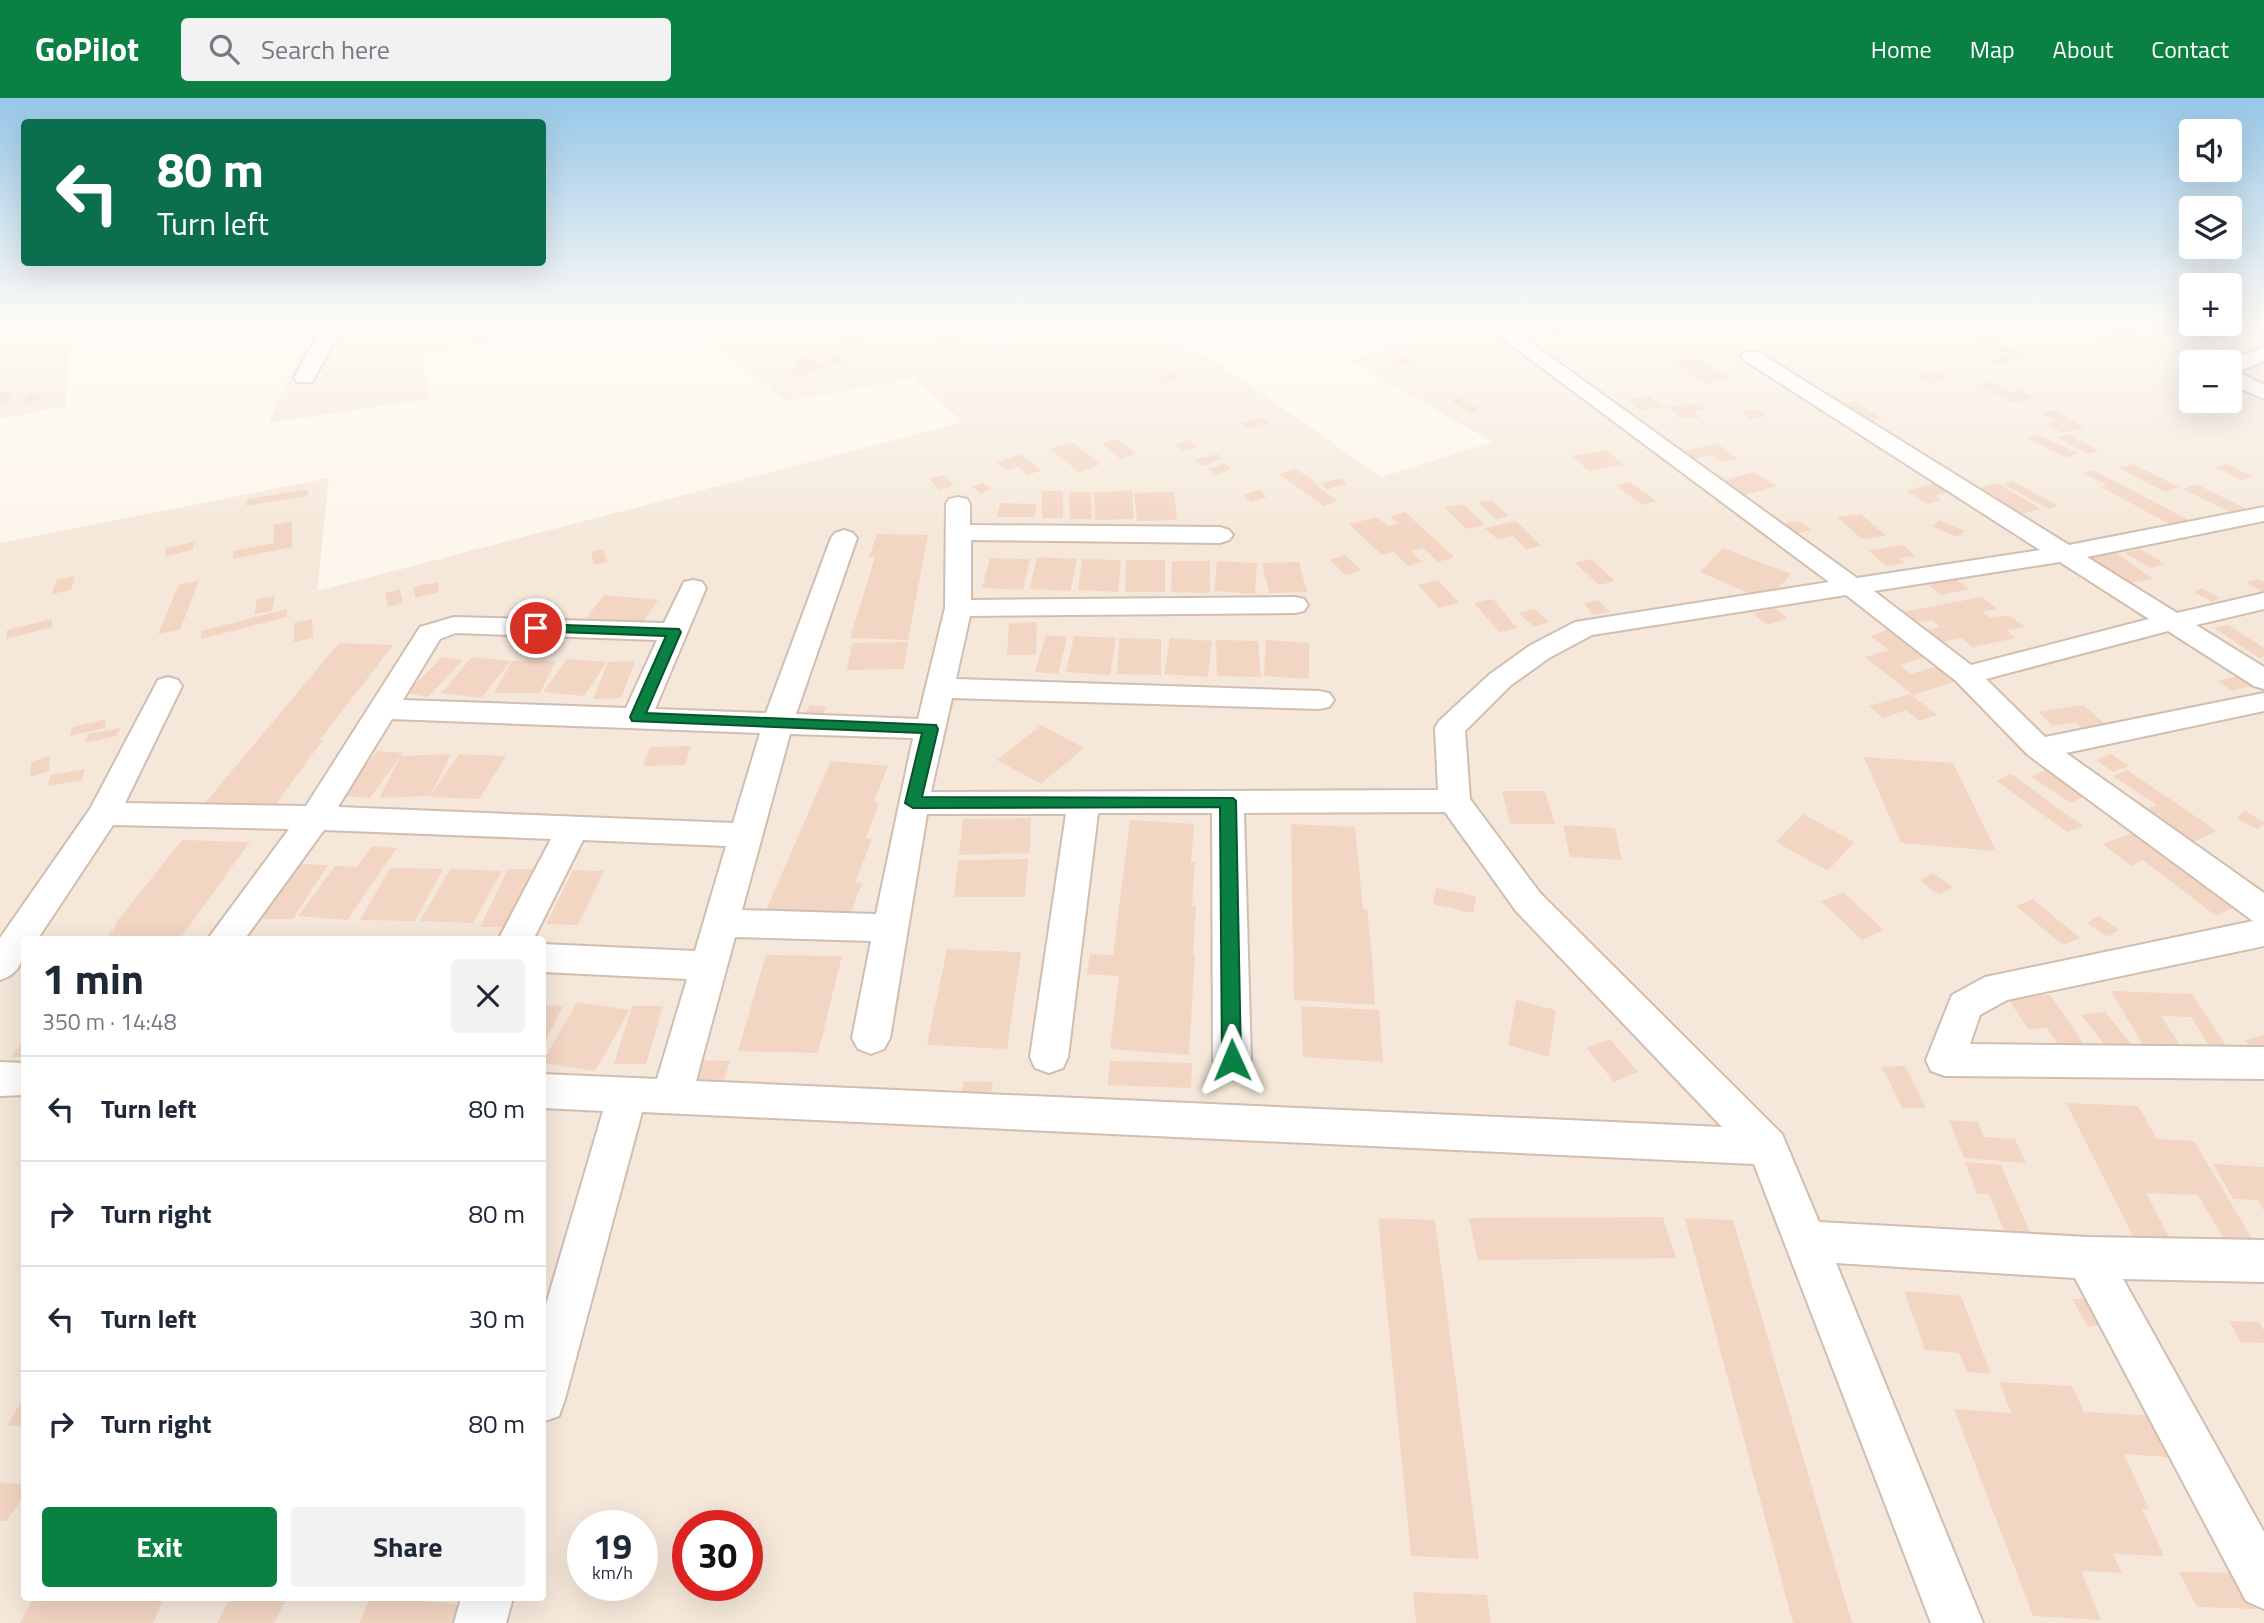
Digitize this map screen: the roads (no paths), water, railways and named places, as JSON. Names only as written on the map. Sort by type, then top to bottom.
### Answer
[{"type":"street","points":[[1586,392],[1852,587],[1966,675],[2039,748],[2264,911]]},
{"type":"street","points":[[1808,392],[2264,680]]},
{"type":"street","points":[[1957,1623],[1768,1147],[1528,902],[1454,801],[1450,728],[1500,680],[1539,652],[1585,628],[2063,554],[2264,514]]},
{"type":"street","points":[[871,1038],[913,803],[958,608],[958,518],[1220,535]]},
{"type":"street","points":[[672,1096],[778,722],[844,538]]},
{"type":"street","points":[[637,717],[693,588]]},
{"type":"street","points":[[1966,675],[2264,601]]},
{"type":"street","points":[[958,608],[1295,605]]},
{"type":"street","points":[[228,936],[315,818],[429,633],[454,625],[674,632]]},
{"type":"street","points":[[0,966],[104,814],[168,686]]},
{"type":"street","points":[[940,688],[1320,700]]},
{"type":"street","points":[[2039,748],[2264,702]]},
{"type":"street","points":[[382,709],[930,729]]},
{"type":"street","points":[[1228,801],[1232,1060]]},
{"type":"street","points":[[913,803],[1454,801]]},
{"type":"street","points":[[1049,1057],[1084,802]]},
{"type":"street","points":[[104,814],[315,818],[746,835]]},
{"type":"street","points":[[517,936],[572,828]]},
{"type":"street","points":[[721,923],[891,928]]},
{"type":"street","points":[[2264,932],[1998,987],[1965,1006],[1945,1060],[2264,1063]]},
{"type":"street","points":[[546,958],[708,966]]},
{"type":"street","points":[[0,1079],[21,1079]]},
{"type":"street","points":[[546,1091],[1768,1147]]},
{"type":"street","points":[[546,1385],[628,1093]]},
{"type":"street","points":[[1805,1241],[2088,1258],[2264,1261]]},
{"type":"street","points":[[2088,1258],[2264,1583]]},
{"type":"street","points":[[480,1623],[486,1601]]}]
